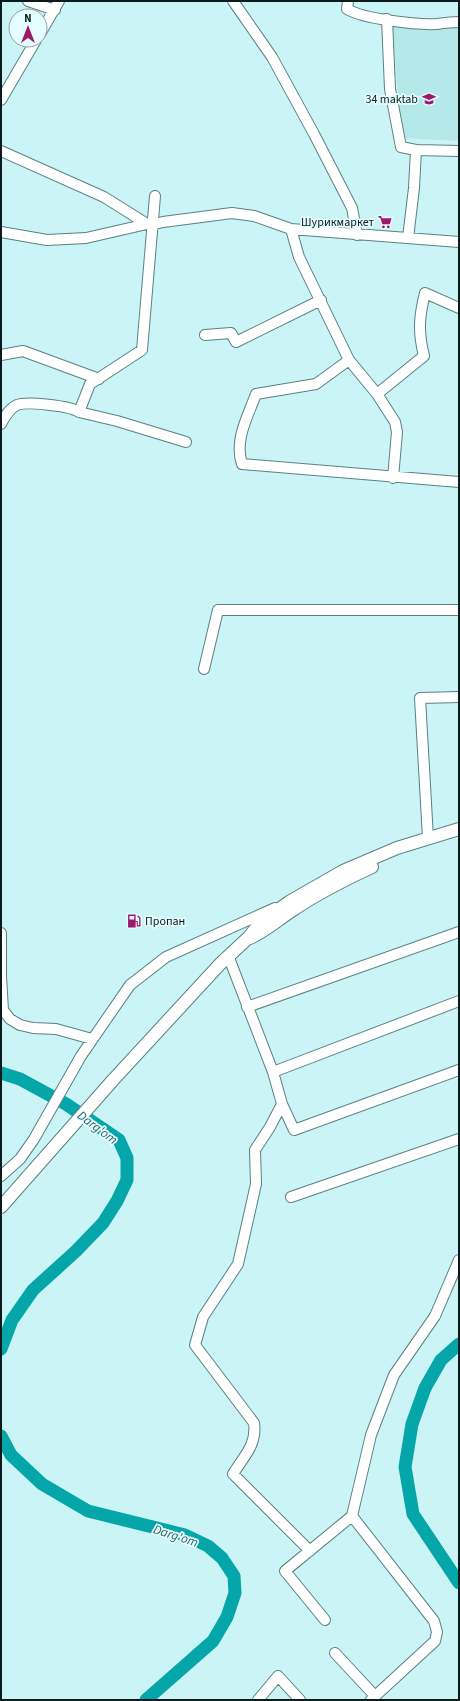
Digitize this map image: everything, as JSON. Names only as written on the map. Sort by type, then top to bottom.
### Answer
[{"type":"main road","points":[[1,1207],[113,1080],[220,964],[229,958],[248,938],[260,922],[289,902],[343,871],[397,848],[459,829]]},
{"type":"main road","points":[[248,938],[264,931],[294,909],[349,878],[432,842],[459,834]]},
{"type":"street","points":[[28,1],[57,6],[48,21]]},
{"type":"street","points":[[233,1],[272,57],[314,134],[352,208],[357,235]]},
{"type":"street","points":[[348,1],[347,9],[354,13],[387,19],[436,24],[459,22]]},
{"type":"street","points":[[387,19],[390,89],[401,147],[416,150],[459,151]]},
{"type":"street","points":[[1,100],[31,48]]},
{"type":"street","points":[[408,238],[414,188],[416,150]]},
{"type":"street","points":[[1,151],[104,197],[149,225]]},
{"type":"street","points":[[79,412],[90,384],[142,350],[149,225],[154,196]]},
{"type":"street","points":[[1,232],[47,240],[86,238],[163,222],[232,213],[254,216],[291,229],[459,242]]},
{"type":"street","points":[[291,229],[299,257],[349,360],[377,394],[395,422],[397,432],[393,478]]},
{"type":"street","points":[[377,394],[424,356],[420,338],[419,322],[424,293],[459,308]]},
{"type":"street","points":[[205,336],[231,333],[236,342],[321,300]]},
{"type":"street","points":[[1,355],[23,351],[99,379]]},
{"type":"street","points":[[349,360],[316,384],[256,394],[241,433],[239,456],[242,464],[393,478],[459,482]]},
{"type":"street","points":[[1,424],[6,414],[18,405],[52,405],[75,409],[79,412],[117,421],[186,442]]},
{"type":"street","points":[[204,669],[218,610],[459,610]]},
{"type":"street","points":[[428,838],[420,698],[459,697]]},
{"type":"street","points":[[1,1176],[20,1159],[34,1139],[81,1056],[130,985],[166,957],[289,902]]},
{"type":"street","points":[[248,1007],[459,932]]},
{"type":"street","points":[[1,933],[3,1010],[10,1019],[27,1027],[56,1029],[92,1039]]},
{"type":"street","points":[[229,958],[272,1072],[282,1104],[294,1130],[459,1070]]},
{"type":"street","points":[[272,1072],[459,1001]]},
{"type":"street","points":[[282,1104],[270,1127],[255,1150],[256,1184],[238,1264],[203,1316],[195,1345],[254,1423],[254,1441],[233,1474],[310,1551]]},
{"type":"street","points":[[291,1197],[459,1139]]},
{"type":"street","points":[[325,1620],[285,1571],[352,1516],[371,1434],[394,1374],[435,1316],[459,1260]]},
{"type":"street","points":[[335,1654],[373,1698],[435,1641],[437,1632],[434,1621],[352,1516]]},
{"type":"street","points":[[258,1700],[278,1676],[300,1700]]},
{"type":"shaded area","name":"34 maktab","points":[[459,25],[459,141],[402,138],[392,26]]},
{"type":"waterway","name":"Darg'om","points":[[1,1073],[20,1079],[66,1104],[119,1140],[127,1158],[127,1180],[117,1201],[103,1223],[76,1251],[33,1290],[12,1320],[1,1349]]},
{"type":"waterway","name":"Darg'om","points":[[459,1344],[441,1360],[425,1388],[412,1424],[405,1467],[413,1514],[459,1583]]},
{"type":"waterway","name":"Darg'om","points":[[1,1436],[11,1455],[42,1484],[88,1511],[185,1535],[208,1546],[222,1558],[234,1576],[235,1593],[227,1617],[213,1641],[146,1700]]},
{"type":"place","name":"34 maktab","points":[[429,99]]},
{"type":"place","name":"Шурикмаркет","points":[[385,222]]},
{"type":"place","name":"Пропан","points":[[134,921]]}]
